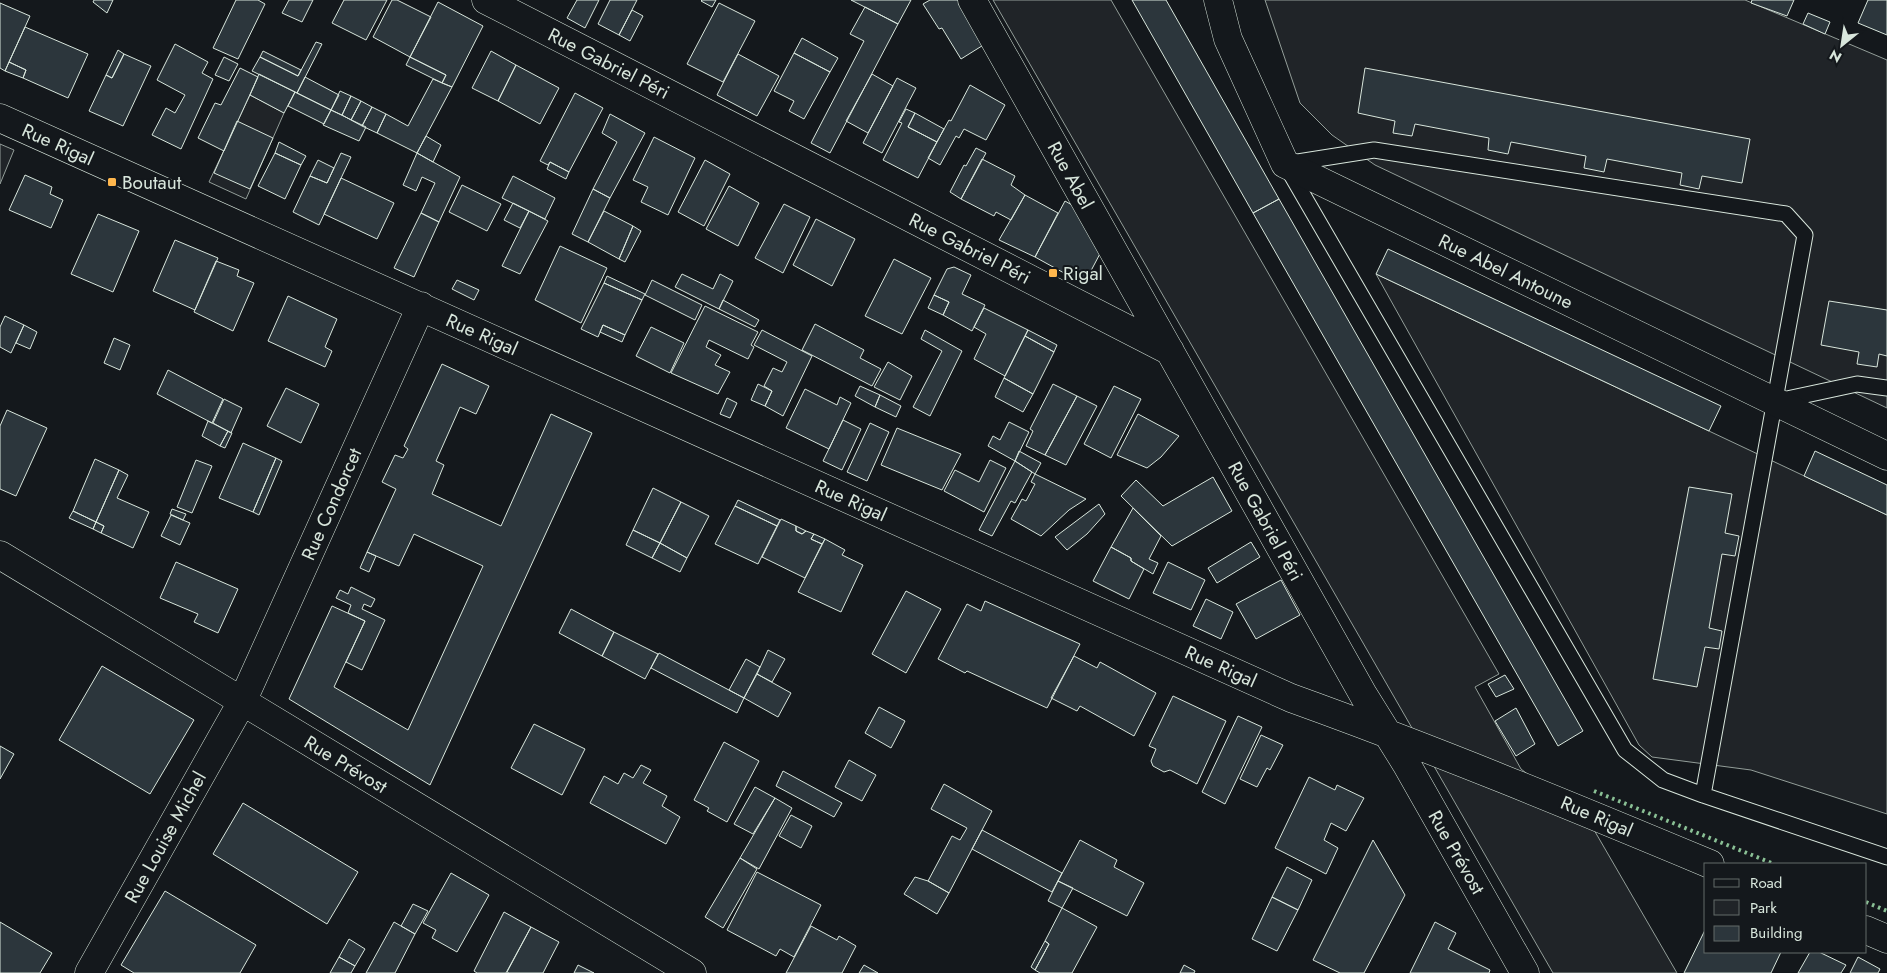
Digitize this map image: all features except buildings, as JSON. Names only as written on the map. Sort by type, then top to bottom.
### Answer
[{"type":"street","name":"Rue Gabriel Péri","points":[[486,0],[1140,322]]},
{"type":"street","name":"Rue Abel","points":[[972,0],[1140,322],[1170,351]]},
{"type":"street","points":[[1218,0],[1228,39],[1285,164]]},
{"type":"street","name":"Rue Rigal","points":[[0,118],[1291,698],[1376,723]]},
{"type":"street","name":"Rue Abel Antoune","points":[[1285,164],[1887,456]]},
{"type":"street","name":"Rue Condorcet","points":[[242,702],[421,306]]},
{"type":"street","name":"Rue Gabriel Péri","points":[[1170,351],[1376,723]]},
{"type":"street","name":"Rue Prévost","points":[[0,555],[692,973]]},
{"type":"street","name":"Rue Louise Michel","points":[[89,973],[242,702]]},
{"type":"street","name":"Rue Prévost","points":[[1376,723],[1415,756],[1526,973]]},
{"type":"street","name":"Rue Rigal","points":[[1415,756],[1519,784],[1708,863]]},
{"type":"street","points":[[1867,930],[1887,939]]},
{"type":"lane","points":[[1703,796],[1805,235],[1786,214],[1374,150],[1285,164],[1625,750],[1662,780],[1703,796],[1887,857]]},
{"type":"lane","points":[[1775,402],[1858,384],[1887,388]]},
{"type":"green space","points":[[993,0],[1111,0],[1499,674],[1475,687],[1521,769],[1590,823],[1677,973],[1553,973]]},
{"type":"green space","points":[[1265,0],[1745,0],[1887,60],[1887,408],[1375,165],[1332,135],[1300,103]]},
{"type":"green space","points":[[250,95],[284,113],[246,199],[209,182]]},
{"type":"green space","points":[[0,144],[14,150],[0,184]]},
{"type":"green space","points":[[1376,274],[1887,515],[1887,814],[1751,770],[1652,757],[1639,745]]},
{"type":"hedge","points":[[1594,791],[1772,863]]},
{"type":"hedge","points":[[1867,902],[1887,911]]},
{"type":"place","name":"Boutaut","points":[[112,182]]},
{"type":"place","name":"Rigal","points":[[1053,273]]}]
